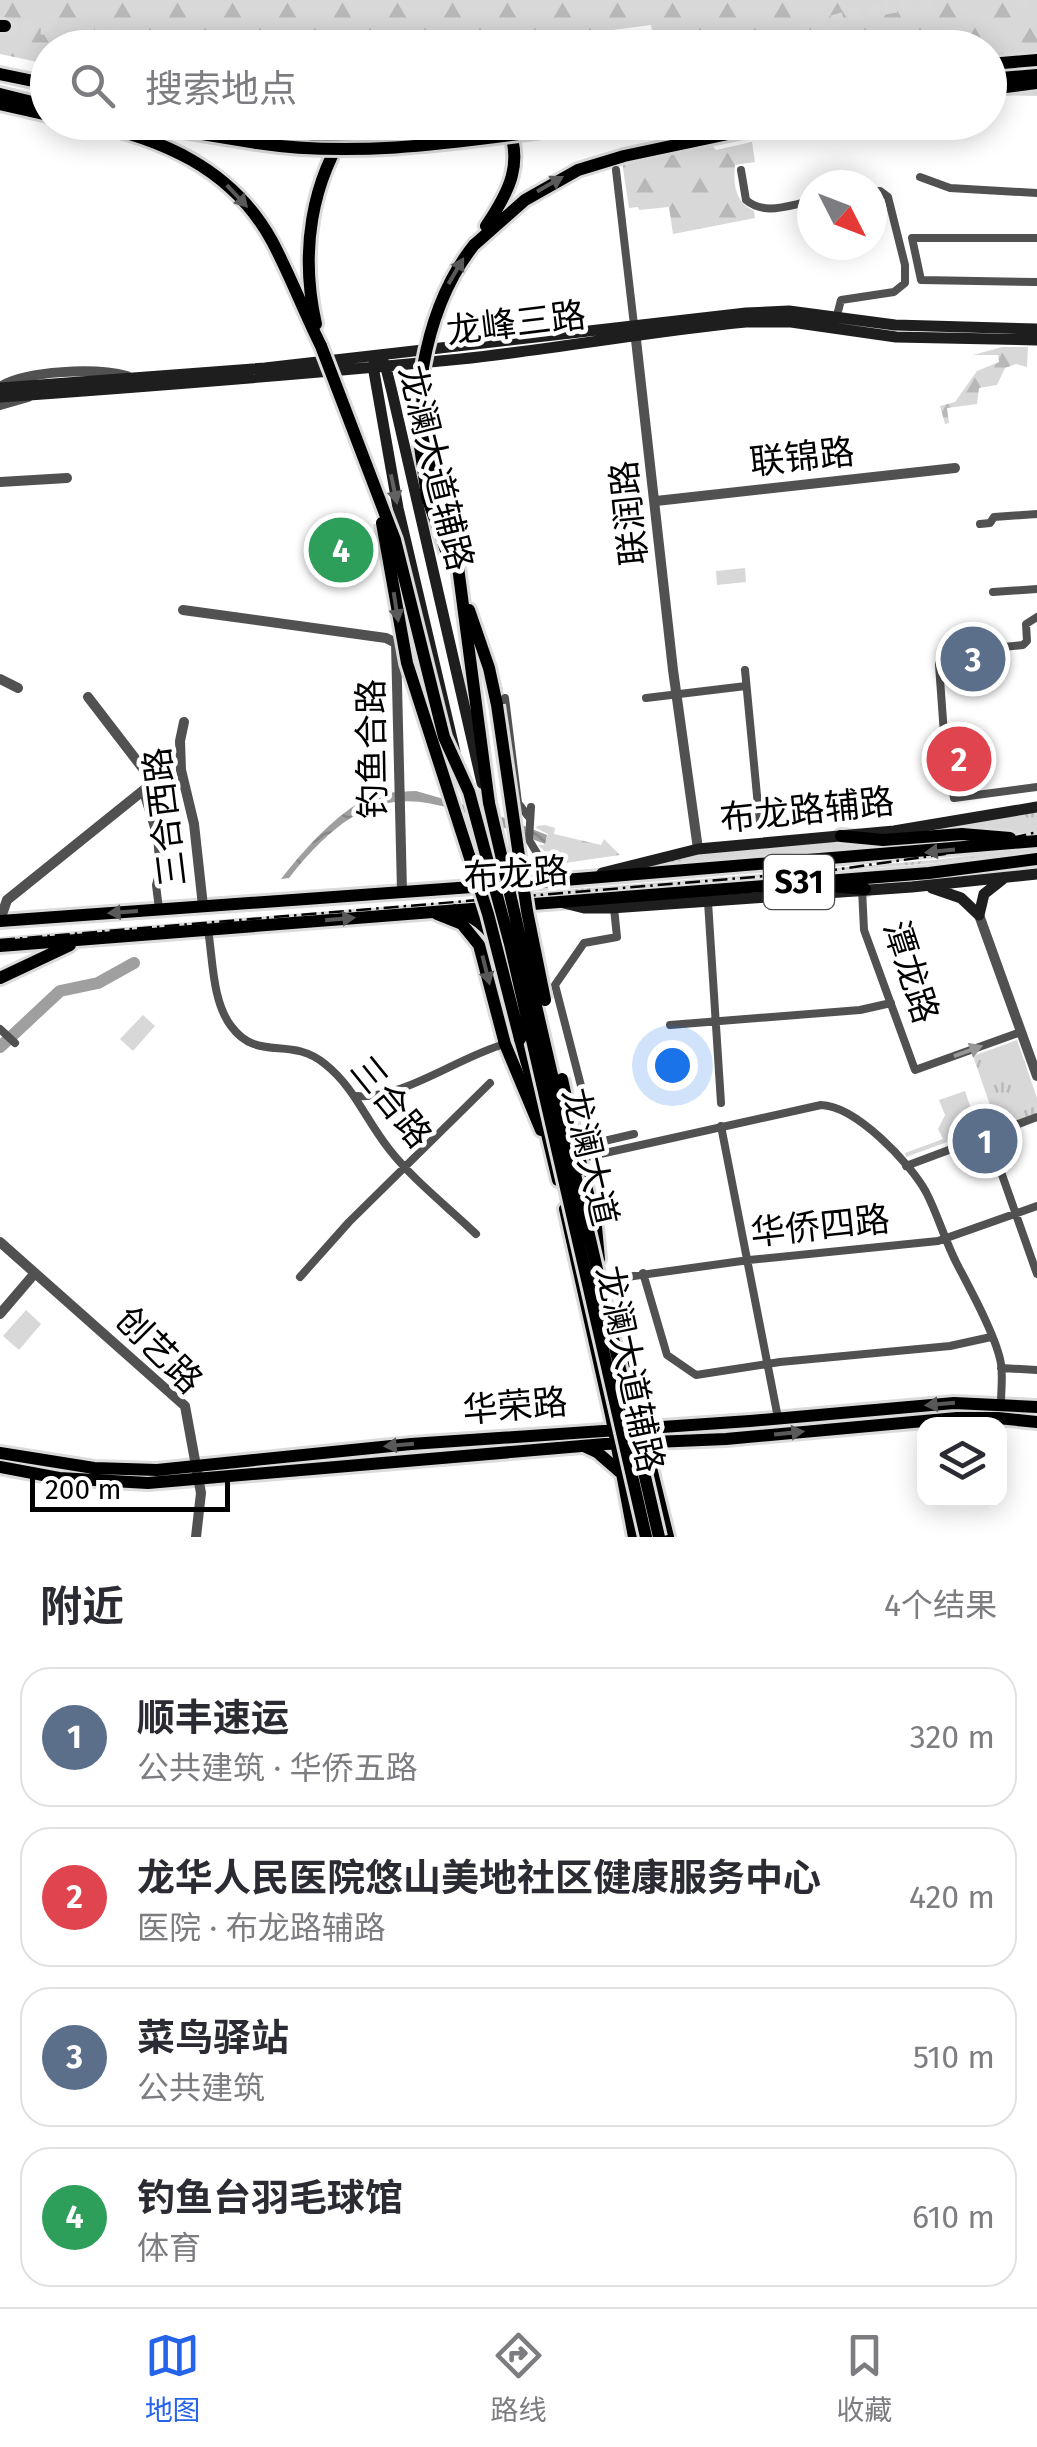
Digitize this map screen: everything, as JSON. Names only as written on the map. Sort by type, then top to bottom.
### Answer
[{"type":"main road","points":[[1007,63],[1037,60]]},
{"type":"main road","points":[[0,74],[30,80]]},
{"type":"main road","points":[[1007,78],[1037,75]]},
{"type":"main road","points":[[1007,86],[1037,83]]},
{"type":"main road","points":[[0,94],[30,102]]},
{"type":"main road","points":[[0,104],[30,111]]},
{"type":"main road","points":[[154,140],[194,159],[230,188],[272,241],[321,346],[371,477],[407,663],[488,914],[545,1128]]},
{"type":"main road","points":[[277,140],[325,150],[453,140]]},
{"type":"main road","points":[[321,346],[309,281],[311,232],[319,182],[341,140]]},
{"type":"main road","points":[[420,912],[453,919],[474,936],[484,959],[505,1044],[554,1166],[572,1164],[489,668],[423,480],[417,412],[419,364],[428,337],[444,295],[502,204],[513,177],[512,140]]},
{"type":"main road","points":[[474,245],[525,200],[565,175],[615,158],[695,140]]},
{"type":"main road","name":"龙峰三路","points":[[0,388],[378,362],[776,311],[896,336],[1037,340]]},
{"type":"main road","name":"龙峰三路","points":[[835,322],[1037,329]]},
{"type":"main road","name":"龙峰三路","points":[[0,397],[341,370],[378,362],[419,364],[635,330]]},
{"type":"main road","name":"龙澜大道辅路","points":[[378,362],[392,392],[572,1164],[596,1226],[604,1280],[668,1537]]},
{"type":"main road","name":"龙澜大道辅路","points":[[378,362],[375,394],[434,666],[476,842],[510,962],[634,1537]]},
{"type":"main road","points":[[392,392],[397,373],[419,364]]},
{"type":"main road","name":"龙澜大道","points":[[419,364],[422,422],[458,567],[488,803],[660,1537]]},
{"type":"main road","points":[[341,370],[362,375],[375,394]]},
{"type":"main road","name":"龙澜大道","points":[[371,477],[403,565],[444,737],[467,794],[510,944],[646,1537]]},
{"type":"main road","points":[[434,666],[452,662]]},
{"type":"main road","name":"布龙路辅路","points":[[584,877],[698,849],[894,831],[1037,807]]},
{"type":"main road","points":[[841,836],[882,840],[962,834],[1037,841]]},
{"type":"main road","points":[[496,841],[514,871],[549,881]]},
{"type":"main road","name":"布龙路","points":[[0,920],[615,877],[1037,841]]},
{"type":"main road","points":[[448,888],[472,873],[476,842]]},
{"type":"main road","name":"布龙路","points":[[0,946],[512,904],[616,902],[1037,859]]},
{"type":"main road","points":[[615,877],[616,902],[708,902],[1037,874]]},
{"type":"main road","points":[[979,914],[980,902],[989,889],[1008,877]]},
{"type":"main road","points":[[794,882],[864,889]]},
{"type":"main road","points":[[912,887],[955,894],[979,914]]},
{"type":"main road","points":[[523,950],[524,937],[534,919],[560,901]]},
{"type":"main road","points":[[447,909],[464,913],[479,923],[496,939],[510,962]]},
{"type":"main road","points":[[0,978],[39,957],[90,938],[88,915]]},
{"type":"main road","points":[[585,1431],[602,1420],[608,1403],[622,1408],[633,1395],[648,1414],[671,1425]]},
{"type":"main road","name":"华荣路","points":[[0,1467],[115,1483],[582,1446],[640,1427],[954,1403],[1037,1406]]},
{"type":"main road","name":"华荣路","points":[[0,1453],[94,1468],[197,1474],[380,1446],[585,1431],[644,1442],[968,1417],[1037,1422]]},
{"type":"main road","points":[[582,1446],[598,1452],[623,1482],[636,1475],[652,1480],[658,1454],[679,1441]]},
{"type":"street","name":"联润路","points":[[616,170],[676,693],[698,849]]},
{"type":"street","points":[[741,170],[746,200],[757,208],[797,203]]},
{"type":"street","points":[[920,177],[950,188],[1037,193]]},
{"type":"street","points":[[835,322],[841,300],[894,292],[905,283],[905,265],[887,196]]},
{"type":"street","points":[[1037,238],[912,238],[921,280],[1037,282]]},
{"type":"street","points":[[0,406],[38,394]]},
{"type":"street","name":"联锦路","points":[[656,501],[955,468]]},
{"type":"street","points":[[0,482],[67,478]]},
{"type":"street","points":[[980,524],[990,523],[994,517],[1037,514]]},
{"type":"street","points":[[993,592],[1037,588]]},
{"type":"street","name":"钓鱼合路","points":[[183,610],[394,640],[399,669],[402,892]]},
{"type":"street","points":[[1037,617],[1026,624],[1028,638],[1022,645],[946,653],[939,665],[944,748],[954,798],[1037,787]]},
{"type":"street","points":[[744,670],[760,827]]},
{"type":"street","points":[[0,679],[18,688]]},
{"type":"street","points":[[646,698],[746,686]]},
{"type":"street","points":[[0,920],[4,902],[150,786],[151,779],[88,697]]},
{"type":"street","points":[[505,698],[518,804],[529,811],[529,840],[549,881]]},
{"type":"street","name":"三合西路","points":[[184,722],[180,770],[194,824],[203,906]]},
{"type":"street","points":[[143,792],[157,837],[159,909]]},
{"type":"street","name":"潭龙路","points":[[864,889],[864,930],[915,1070],[1021,1032]]},
{"type":"street","points":[[616,902],[617,938],[584,943],[556,982],[594,1140],[634,1134]]},
{"type":"street","points":[[708,902],[721,1103]]},
{"type":"street","points":[[979,914],[1037,1076]]},
{"type":"street","name":"三合路","points":[[208,930],[221,1005],[225,1018],[241,1038],[252,1046],[289,1048],[316,1056],[357,1096],[383,1141],[404,1165],[476,1234]]},
{"type":"street","points":[[670,1024],[860,1010],[891,1003]]},
{"type":"street","points":[[2,1031],[15,1043]]},
{"type":"street","points":[[357,1096],[383,1094],[505,1044]]},
{"type":"street","points":[[547,1056],[572,1050]]},
{"type":"street","points":[[300,1277],[404,1165],[490,1082]]},
{"type":"street","points":[[572,1164],[721,1126],[826,1105],[870,1130],[906,1166],[928,1197],[1002,1368],[1001,1403]]},
{"type":"street","points":[[906,1166],[1037,1117]]},
{"type":"street","points":[[721,1126],[778,1418]]},
{"type":"street","points":[[988,1135],[1037,1274]]},
{"type":"street","name":"华侨四路","points":[[604,1280],[944,1239],[1037,1206]]},
{"type":"street","name":"创艺路","points":[[0,1242],[186,1406],[201,1512],[196,1537]]},
{"type":"street","points":[[0,1314],[35,1272]]},
{"type":"street","points":[[643,1273],[667,1355],[703,1376],[769,1364],[950,1346],[991,1337]]},
{"type":"street","points":[[1002,1368],[1037,1370]]},
{"type":"green space","points":[[0,0],[1037,0],[1037,96],[1007,95],[1007,30],[652,30],[651,25],[613,30],[30,30],[30,60],[0,54]]},
{"type":"green space","points":[[752,142],[755,162],[735,165],[734,179],[739,198],[754,211],[755,218],[673,234],[669,207],[629,208],[622,162],[710,143],[716,150]]},
{"type":"green space","points":[[1002,347],[1028,347],[1027,367],[1016,364],[1005,368],[997,385],[979,388],[977,404],[947,408],[949,423],[945,424],[940,406],[955,402],[977,371],[999,362],[998,355],[973,355]]},
{"type":"green space","points":[[745,568],[746,582],[717,585],[716,571]]},
{"type":"green space","points":[[1037,810],[1034,834],[919,830]]},
{"type":"green space","points":[[536,828],[555,828],[554,834],[601,845],[604,839],[620,855],[558,864],[538,845],[544,845],[548,834]]},
{"type":"green space","points":[[945,837],[997,839],[636,867],[715,850],[830,841],[879,844]]},
{"type":"green space","points":[[1037,847],[1037,851],[935,863],[526,896],[934,860]]},
{"type":"green space","points":[[143,1015],[155,1026],[133,1051],[120,1039]]},
{"type":"green space","points":[[1017,1040],[1037,1098],[1037,1113],[998,1128],[973,1056]]},
{"type":"green space","points":[[965,1091],[970,1106],[982,1111],[985,1123],[991,1126],[906,1157],[905,1153],[943,1139],[938,1129],[945,1115],[939,1100]]},
{"type":"green space","points":[[26,1310],[41,1324],[19,1350],[3,1336]]},
{"type":"water","points":[[416,791],[489,812],[547,835],[545,844],[469,814],[407,801],[379,805],[351,818],[321,842],[289,878],[281,879],[318,836],[351,808],[375,796]]},
{"type":"waterway","points":[[0,1047],[60,991],[98,983],[134,963]]},
{"type":"tunnel","points":[[804,30],[856,14],[931,0]]},
{"type":"tunnel","points":[[1016,0],[1037,4]]},
{"type":"tunnel","points":[[5,26],[63,30]]},
{"type":"railway","points":[[0,940],[826,871],[945,854],[1037,832]]},
{"type":"place","name":"钓鱼台羽毛球馆","points":[[341,550]]},
{"type":"place","name":"菜鸟驿站","points":[[973,659]]},
{"type":"place","name":"龙华人民医院悠山美地社区健康服务中心","points":[[959,759]]},
{"type":"place","name":"顺丰速运","points":[[985,1141]]}]
